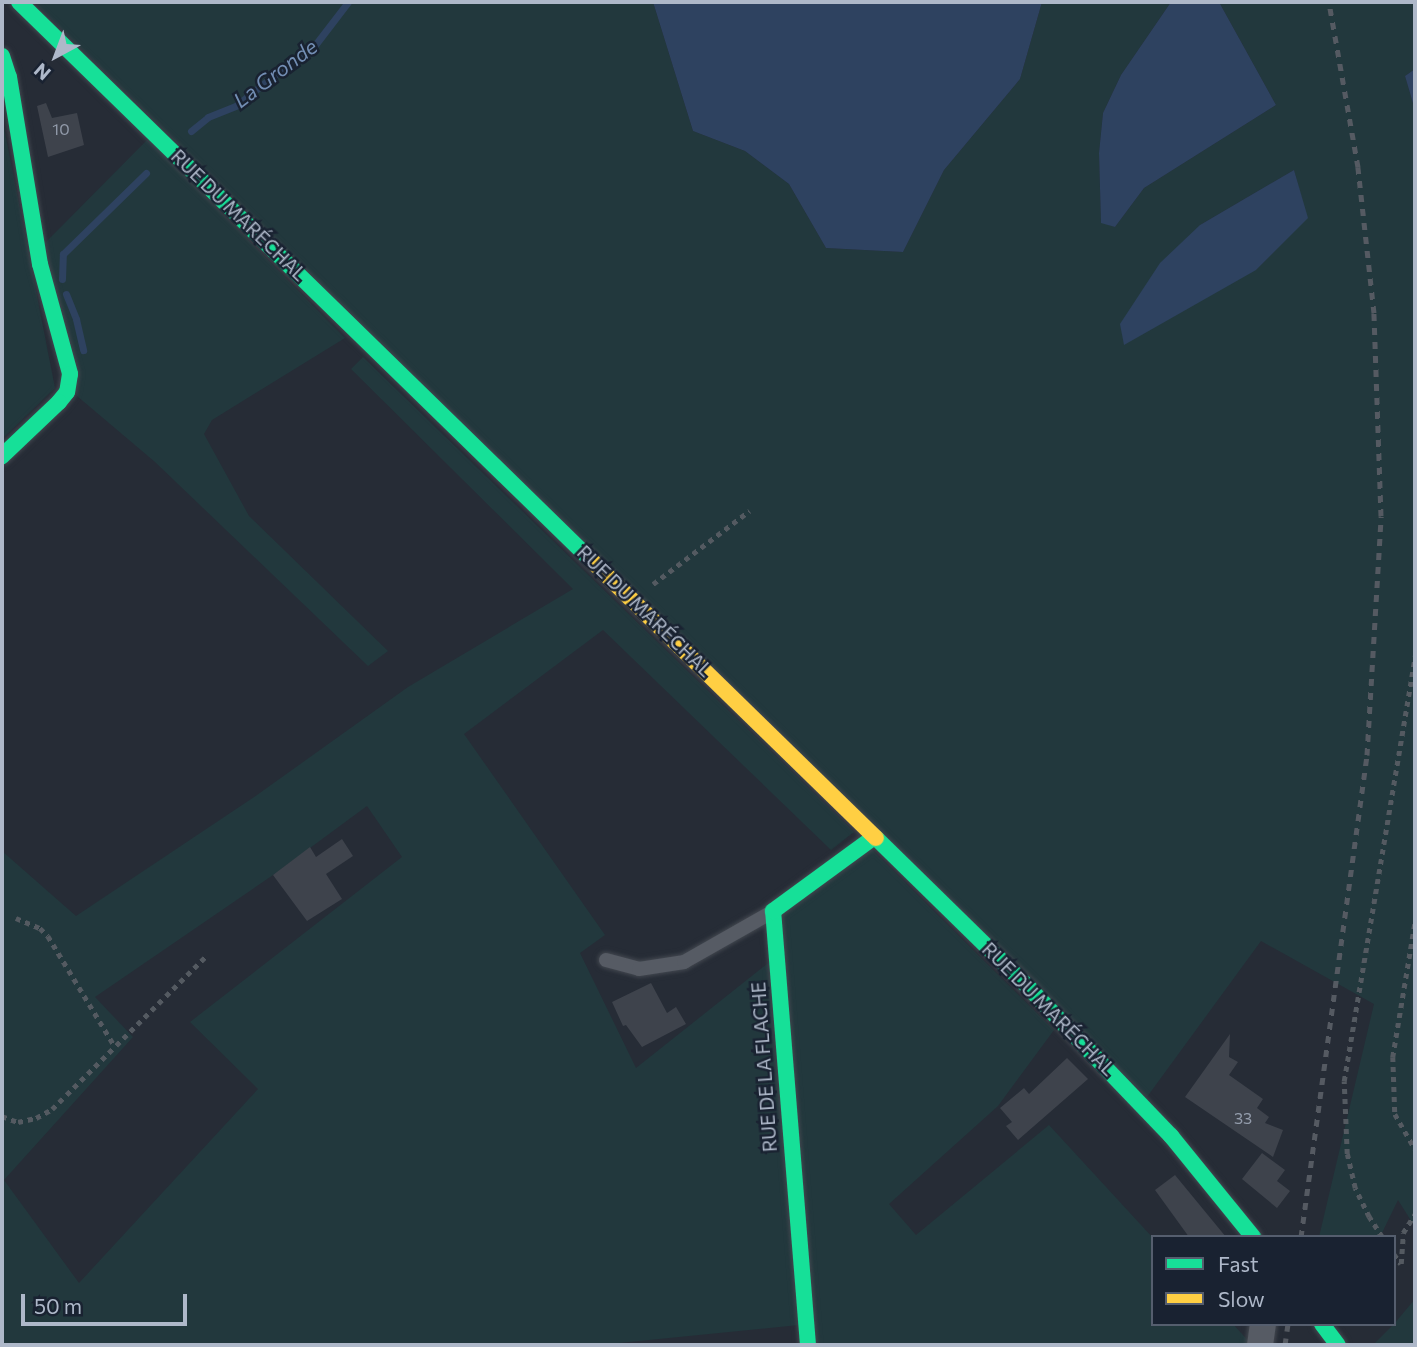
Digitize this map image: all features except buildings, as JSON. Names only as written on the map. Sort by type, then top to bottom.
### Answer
[{"type":"street","name":"RUE DU MARÉCHAL","points":[[19,2],[633,600],[1111,1071],[1171,1136],[1251,1235]]},
{"type":"street","points":[[2,56],[9,77],[40,264],[70,374],[67,392],[2,456]]},
{"type":"street","points":[[774,911],[874,837]]},
{"type":"street","name":"RUE DE LA FLACHE","points":[[774,911],[808,1345]]},
{"type":"street","points":[[1260,1345],[1264,1326]]},
{"type":"lane","points":[[606,960],[639,969],[684,962],[774,911]]},
{"type":"path","points":[[633,600],[749,511]]},
{"type":"path","points":[[1381,1235],[1355,1188],[1347,1154],[1344,1081],[1415,656]]},
{"type":"path","points":[[16,918],[40,928],[48,936],[114,1045]]},
{"type":"path","points":[[1415,924],[1393,1057],[1395,1114],[1415,1149]]},
{"type":"path","points":[[2,1116],[18,1122],[36,1118],[52,1109],[205,957]]},
{"type":"path","points":[[1396,1257],[1401,1264],[1403,1233],[1415,1214]]},
{"type":"green space","points":[[34,2],[653,2],[693,131],[745,151],[789,184],[826,248],[903,252],[944,170],[1020,79],[1042,2],[1171,2],[1121,75],[1103,113],[1099,153],[1101,222],[1115,227],[1144,188],[1276,105],[1219,2],[1415,2],[1415,69],[1405,76],[1415,110],[1415,1227],[1398,1200],[1381,1235],[1319,1235],[1374,1004],[1261,941],[1147,1097]],"holes":[[[1294,170],[1307,218],[1256,270],[1200,225]]]},
{"type":"green space","points":[[2,117],[55,388],[2,439]]},
{"type":"green space","points":[[148,139],[345,338],[212,420],[204,434],[249,516],[388,651],[368,666],[155,462],[77,396],[44,244]]},
{"type":"green space","points":[[363,357],[854,832],[831,850],[603,630],[464,734],[605,935],[580,953],[636,1068],[772,960],[799,1325],[599,1345],[2,1345],[2,851],[76,916],[257,795],[408,687],[573,589],[351,369]],"holes":[[[367,806],[402,857],[190,1022],[258,1089],[79,1283],[4,1180],[133,1037],[95,997],[276,873]]]},
{"type":"green space","points":[[871,849],[1054,1030],[998,1106],[889,1204],[916,1235],[1049,1125],[1151,1236],[1151,1326],[1235,1326],[1252,1345],[815,1345],[779,915]]},
{"type":"green space","points":[[1415,1299],[1415,1345],[1373,1345],[1392,1326],[1396,1326],[1396,1322]]},
{"type":"water","points":[[653,2],[1042,2],[1020,79],[944,170],[903,252],[826,248],[789,184],[745,151],[693,131]]},
{"type":"water","points":[[1171,2],[1219,2],[1276,105],[1144,188],[1115,227],[1101,223],[1099,153],[1103,113],[1121,75]]},
{"type":"water","points":[[1415,69],[1415,110],[1405,76]]},
{"type":"water","points":[[1294,170],[1308,218],[1256,270],[1124,345],[1120,324],[1160,263],[1200,225]]},
{"type":"waterway","name":"La Gronde","points":[[191,131],[208,117],[237,105],[294,59],[312,49],[348,2]]},
{"type":"waterway","name":"La Gronde","points":[[62,279],[63,254],[146,173]]},
{"type":"waterway","name":"La Gronde","points":[[66,294],[76,319],[83,350]]},
{"type":"railway","points":[[1301,1235],[1367,755],[1381,516],[1374,313],[1358,167],[1329,2]]},
{"type":"railway","points":[[1285,1345],[1288,1326]]},
{"type":"traffic: fast","points":[[19,2],[591,560]]},
{"type":"traffic: fast","points":[[2,56],[9,77],[40,264],[70,374],[67,392],[59,402],[2,456]]},
{"type":"traffic: fast","points":[[808,1345],[773,911],[874,837]]},
{"type":"traffic: fast","points":[[876,838],[1030,989],[1171,1136],[1251,1235]]},
{"type":"traffic: fast","points":[[1324,1326],[1338,1345]]},
{"type":"traffic: slow","points":[[591,560],[876,838]]}]
